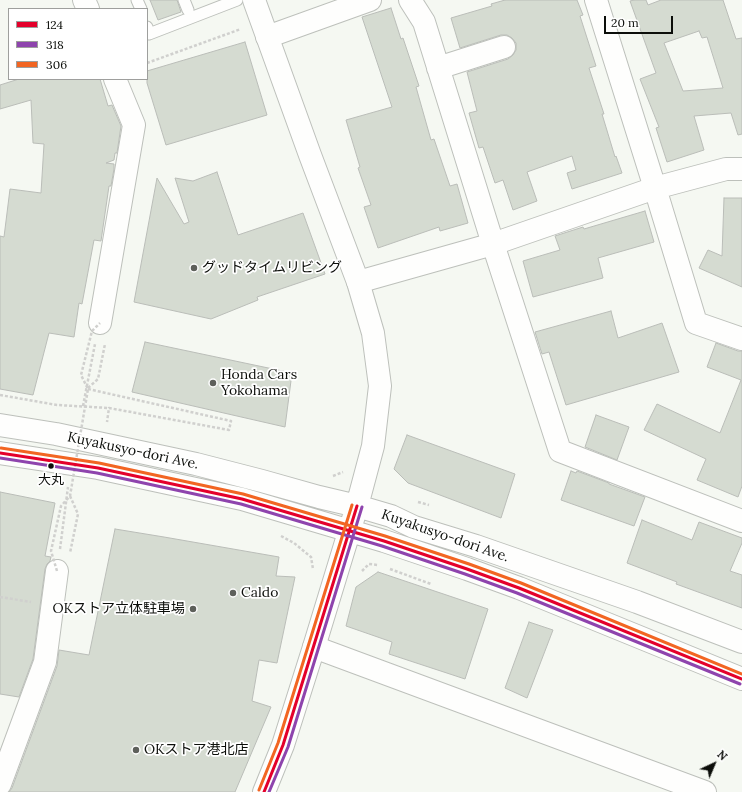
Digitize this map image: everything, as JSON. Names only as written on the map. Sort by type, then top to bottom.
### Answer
[{"type":"street","points":[[254,0],[358,282],[373,333],[380,386],[373,446],[349,531],[283,745],[264,792]]},
{"type":"street","points":[[264,29],[370,0]]},
{"type":"street","points":[[410,0],[424,22],[493,244],[560,451],[742,520]]},
{"type":"street","points":[[596,0],[696,323],[742,339]]},
{"type":"street","points":[[438,68],[504,47]]},
{"type":"street","points":[[99,330],[134,125],[115,80]]},
{"type":"street","points":[[358,282],[493,244],[655,188],[726,169],[742,168]]},
{"type":"street","name":"Kuyakusyo-dori Ave.","points":[[0,425],[56,434],[196,464],[391,516],[414,527],[476,546],[637,602],[742,642]]},
{"type":"street","name":"Kuyakusyo-dori Ave.","points":[[0,453],[98,468],[242,499],[384,541],[467,568],[519,588],[742,679]]},
{"type":"street","points":[[0,784],[45,662],[61,562]]},
{"type":"street","points":[[314,647],[705,792]]},
{"type":"lane","points":[[148,29],[150,34],[238,0]]},
{"type":"path","points":[[148,63],[264,29]]},
{"type":"path","points":[[83,406],[99,330],[92,331],[81,375],[88,389]]},
{"type":"path","points":[[61,562],[51,551],[61,506],[70,496],[88,389],[98,379],[105,344]]},
{"type":"path","points":[[0,395],[57,405],[109,408],[229,430],[231,421],[88,389]]},
{"type":"path","points":[[103,444],[109,408]]},
{"type":"path","points":[[332,476],[344,472],[346,466]]},
{"type":"path","points":[[61,562],[69,482],[75,484]]},
{"type":"path","points":[[61,562],[78,514],[70,496]]},
{"type":"path","points":[[416,501],[429,505]]},
{"type":"path","points":[[280,535],[294,543],[311,557],[314,572]]},
{"type":"path","points":[[360,573],[369,564],[378,565],[431,584]]},
{"type":"path","points":[[0,597],[53,605]]},
{"type":"building","points":[[150,0],[177,0],[181,12],[158,20]]},
{"type":"building","points":[[505,0],[577,0],[583,15],[580,16],[596,66],[589,68],[604,114],[602,114],[615,157],[616,156],[622,173],[572,189],[567,173],[576,170],[572,156],[527,172],[537,201],[513,210],[503,180],[495,183],[483,147],[479,148],[469,113],[477,111],[467,72],[508,59],[516,50],[516,43],[507,35],[501,35],[460,48],[451,18],[492,6],[491,4]]},
{"type":"building","points":[[646,0],[648,5],[661,0],[723,0],[736,39],[742,38],[742,134],[738,135],[731,113],[694,116],[704,150],[667,162],[656,128],[659,127],[640,79],[656,73],[630,1]],"holes":[[[699,31],[702,38],[707,37],[723,88],[683,91],[664,43]]]},
{"type":"building","points":[[391,8],[419,86],[416,87],[431,140],[434,139],[450,186],[457,184],[468,223],[440,231],[439,227],[378,248],[364,207],[371,205],[358,168],[360,167],[346,120],[392,107],[362,17]]},
{"type":"building","points":[[245,42],[267,115],[166,145],[147,83],[148,71]]},
{"type":"building","points":[[16,80],[100,80],[108,106],[112,105],[121,126],[117,153],[115,153],[114,160],[106,163],[114,164],[114,169],[111,186],[109,186],[101,241],[94,240],[82,304],[79,303],[74,337],[49,333],[33,395],[0,389],[0,236],[4,237],[10,189],[41,193],[44,144],[33,143],[31,100],[0,109],[0,85]]},
{"type":"building","name":"グッドタイムリビング","points":[[217,172],[238,235],[303,213],[325,274],[257,297],[258,300],[211,319],[134,302],[157,178],[184,224],[189,222],[175,178],[193,181]]},
{"type":"building","points":[[724,198],[742,198],[742,287],[699,268],[708,250],[722,256]]},
{"type":"building","points":[[645,211],[654,242],[598,258],[603,278],[533,297],[523,261],[560,250],[555,236]]},
{"type":"building","points":[[611,311],[618,338],[662,323],[679,372],[566,405],[549,352],[542,354],[535,332]]},
{"type":"building","name":"Honda Cars Yokohama","points":[[145,342],[292,373],[285,427],[132,392]]},
{"type":"building","points":[[716,343],[742,351],[742,486],[738,497],[697,480],[706,459],[644,430],[657,404],[720,433],[741,380],[707,367]]},
{"type":"building","points":[[596,415],[629,427],[617,460],[585,447]]},
{"type":"building","points":[[407,435],[515,474],[501,518],[408,483],[394,469]]},
{"type":"building","points":[[571,471],[576,473],[577,471],[645,497],[634,526],[561,500]]},
{"type":"building","points":[[0,492],[55,503],[45,556],[51,557],[45,569],[33,659],[19,697],[0,694]]},
{"type":"building","points":[[642,520],[692,540],[699,522],[742,538],[742,543],[730,571],[742,575],[742,608],[676,584],[677,582],[627,563]]},
{"type":"building","points":[[115,529],[279,557],[276,576],[295,577],[277,663],[259,660],[252,701],[271,707],[235,792],[9,792],[12,788],[57,666],[59,650],[89,655]]},
{"type":"building","points":[[378,572],[488,609],[465,679],[389,654],[392,642],[346,626],[356,587]]},
{"type":"building","points":[[529,622],[553,630],[527,698],[505,688]]},
{"type":"transit line","name":"306","points":[[1,448],[99,463],[243,494],[385,536],[521,583],[742,674]]},
{"type":"transit line","name":"124","points":[[0,453],[98,468],[242,499],[384,541],[519,588],[742,679]]},
{"type":"transit line","name":"318","points":[[0,458],[97,473],[241,504],[382,546],[517,593],[740,684]]},
{"type":"transit line","name":"306","points":[[259,790],[278,743],[352,505]]},
{"type":"transit line","name":"124","points":[[264,792],[283,745],[357,506]]},
{"type":"transit line","name":"318","points":[[269,792],[288,747],[362,507]]},
{"type":"place","name":"グッドタイムリビング","points":[[194,268]]},
{"type":"place","name":"Honda Cars Yokohama","points":[[213,383]]},
{"type":"place","name":"大丸","points":[[51,466]]},
{"type":"place","name":"Caldo","points":[[233,593]]},
{"type":"place","name":"OKストア立体駐車場","points":[[193,609]]},
{"type":"place","name":"OKストア港北店","points":[[136,750]]}]
